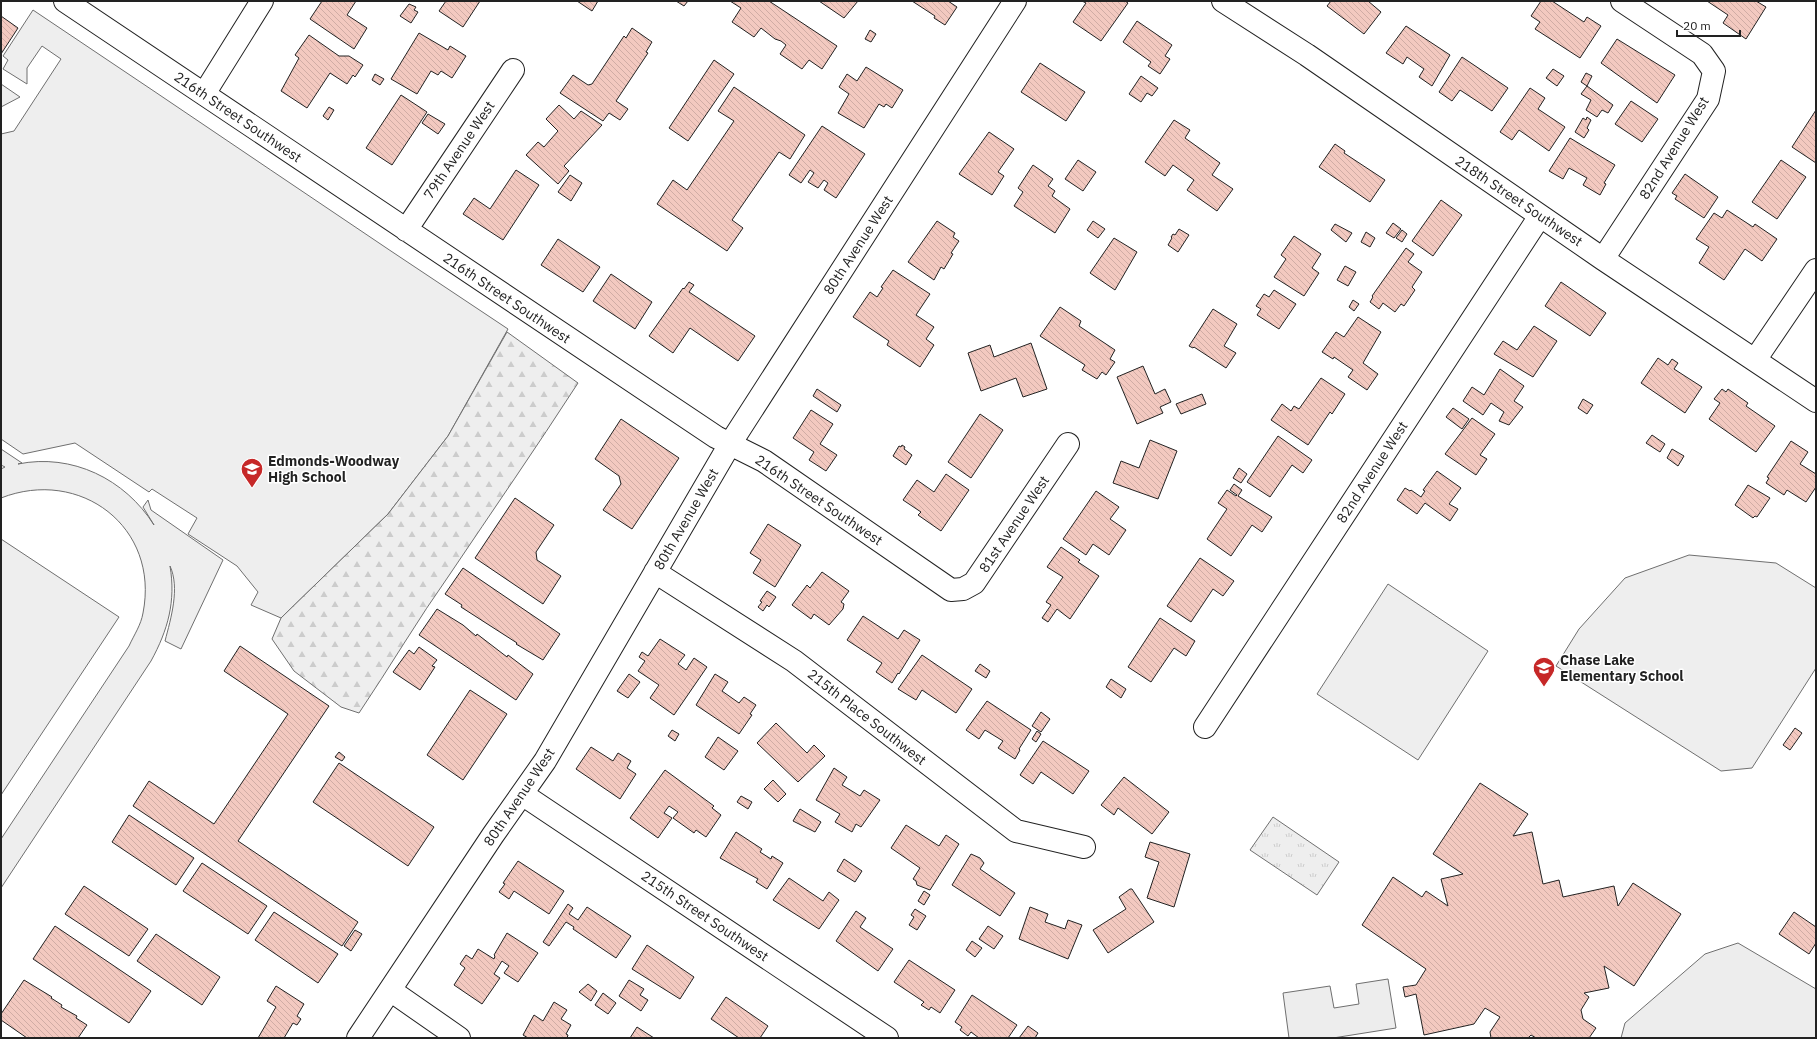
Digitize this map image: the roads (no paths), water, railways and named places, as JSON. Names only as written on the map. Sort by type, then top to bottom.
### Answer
[{"type":"street","name":"216th Street Southwest","points":[[65,1],[710,433],[764,461],[951,590]]},
{"type":"street","points":[[204,94],[262,1]]},
{"type":"street","name":"80th Avenue West","points":[[358,1038],[549,754],[730,444],[1015,1]]},
{"type":"street","name":"218th Street Southwest","points":[[1223,1],[1307,56],[1603,259],[1816,401]]},
{"type":"street","name":"82nd Avenue West","points":[[1603,259],[1708,98],[1714,71],[1702,54],[1622,1]]},
{"type":"street","name":"79th Avenue West","points":[[406,230],[513,70]]},
{"type":"street","name":"82nd Avenue West","points":[[1205,727],[1540,216]]},
{"type":"street","points":[[1755,360],[1816,270]]},
{"type":"street","name":"81st Avenue West","points":[[951,590],[963,589],[974,583],[1068,444]]},
{"type":"street","name":"215th Place Southwest","points":[[655,572],[794,660],[1016,831],[1084,847]]},
{"type":"street","name":"215th Street Southwest","points":[[522,794],[887,1038]]},
{"type":"street","points":[[390,990],[460,1038]]},
{"type":"place","name":"Edmonds-Woodway High School","points":[[252,488]]},
{"type":"place","name":"Chase Lake Elementary School","points":[[1544,688]]}]
